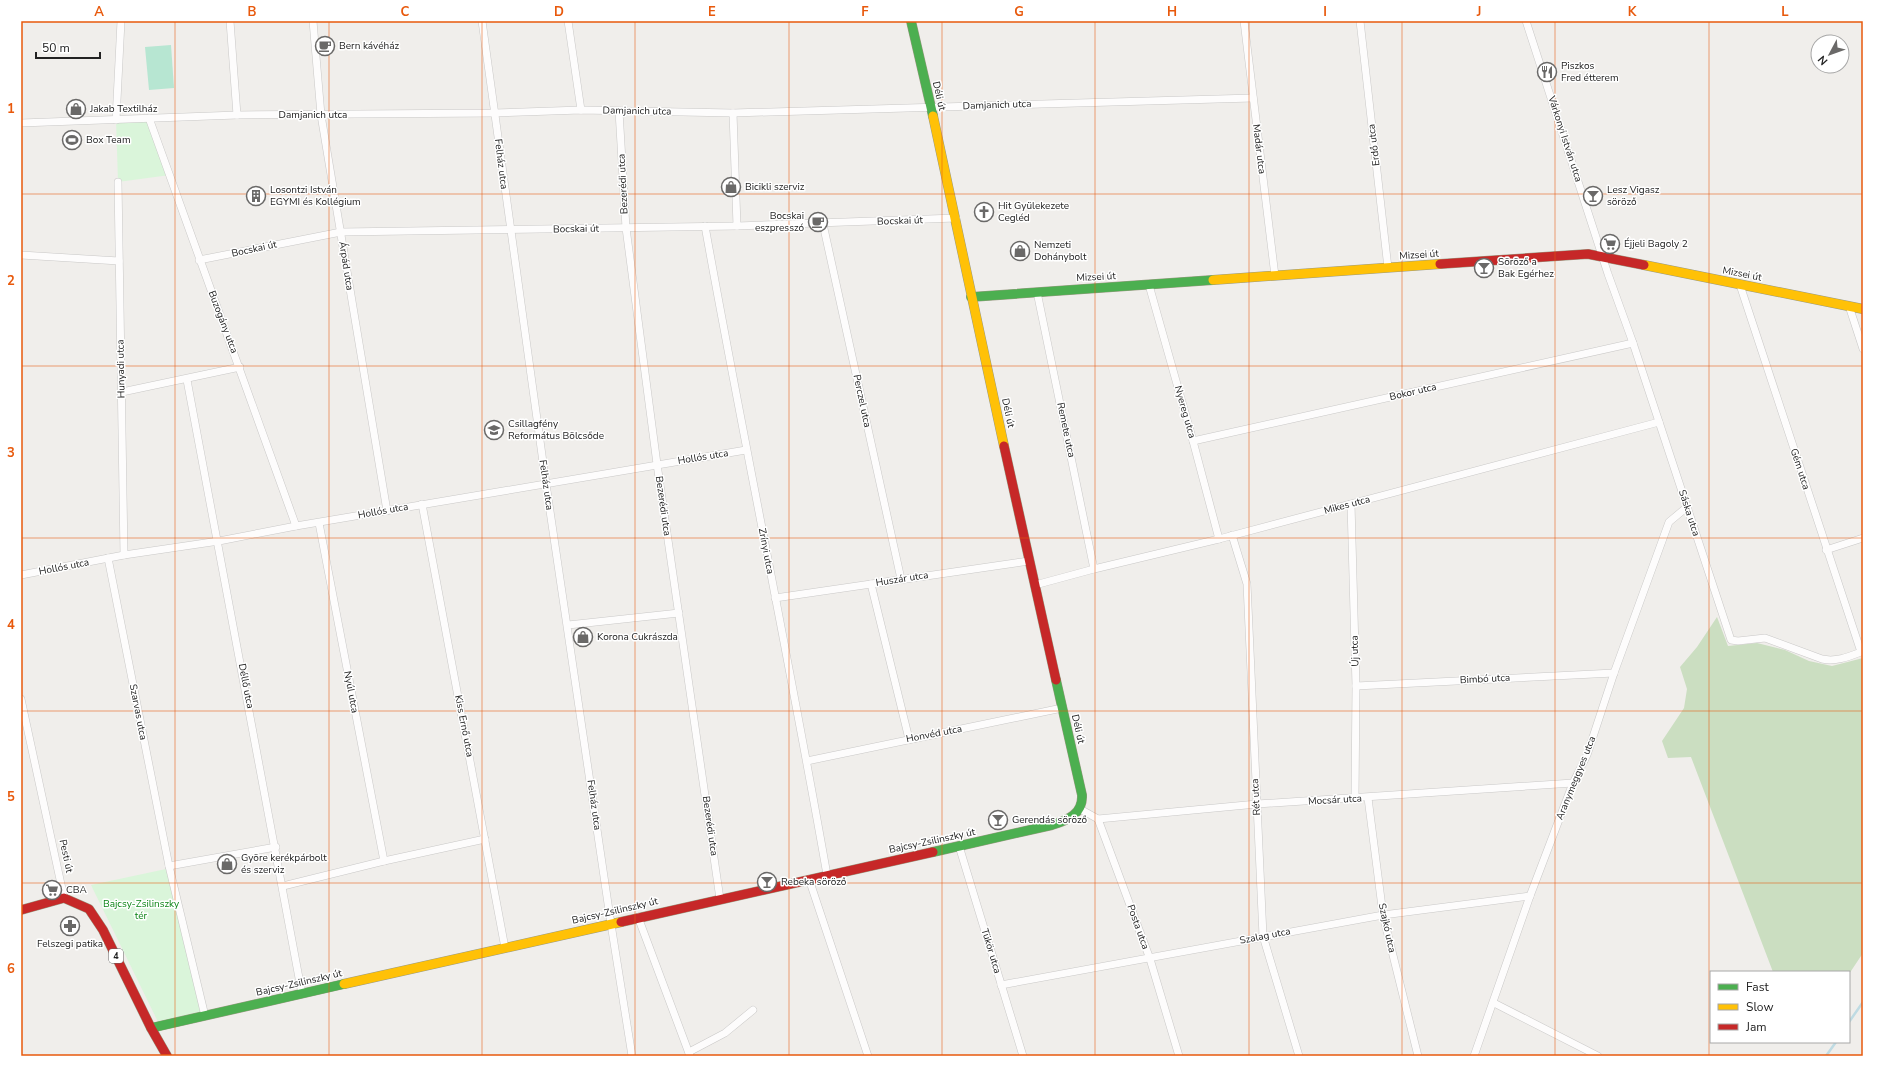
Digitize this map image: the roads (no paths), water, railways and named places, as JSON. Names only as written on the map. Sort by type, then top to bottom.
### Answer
[{"type":"main road","name":"Déli út","points":[[911,21],[956,218],[971,297],[1083,801],[1080,809]]},
{"type":"main road","name":"Mizsei út","points":[[971,297],[1588,254],[1863,309]]},
{"type":"main road","name":"Bajcsy-Zsilinszky út","points":[[151,1028],[638,917],[1052,825],[1074,816],[1080,809]]},
{"type":"main road","points":[[21,910],[64,898]]},
{"type":"main road","name":"4","points":[[64,898],[89,909],[103,930],[151,1028],[167,1056]]},
{"type":"street","points":[[116,120],[121,21]]},
{"type":"street","points":[[230,21],[237,115]]},
{"type":"street","name":"Árpád utca","points":[[313,21],[321,115],[387,510]]},
{"type":"street","name":"Felház utca","points":[[482,21],[546,484],[568,625],[610,924],[632,1056]]},
{"type":"street","points":[[568,21],[580,110]]},
{"type":"street","name":"Madár utca","points":[[1244,21],[1275,276]]},
{"type":"street","name":"Erdő utca","points":[[1360,21],[1388,268]]},
{"type":"street","name":"Várkonyi István utca","points":[[1526,21],[1603,257]]},
{"type":"street","name":"Damjanich utca","points":[[21,123],[237,115],[495,113],[580,110],[733,113],[1253,98]]},
{"type":"street","name":"Bezerédi utca","points":[[620,111],[626,228],[657,464],[720,899]]},
{"type":"street","points":[[733,113],[736,226]]},
{"type":"street","name":"Buzogány utca","points":[[149,118],[199,260],[240,367],[296,526]]},
{"type":"street","name":"Hunyadi utca","points":[[118,182],[124,555]]},
{"type":"street","name":"Bocskai út","points":[[199,260],[341,232],[736,226],[956,218]]},
{"type":"street","name":"Perczel utca","points":[[823,224],[900,579]]},
{"type":"street","name":"Zrínyi utca","points":[[705,226],[746,450],[807,760],[827,875]]},
{"type":"street","points":[[21,256],[119,261]]},
{"type":"street","name":"Sáska utca","points":[[1603,257],[1731,640],[1738,641],[1765,638],[1831,661],[1861,652]]},
{"type":"street","name":"Nyereg utca","points":[[1149,285],[1219,539]]},
{"type":"street","name":"Gém utca","points":[[1740,285],[1826,550],[1861,652]]},
{"type":"street","name":"Remete utca","points":[[1037,292],[1094,569]]},
{"type":"street","points":[[1849,306],[1863,349]]},
{"type":"street","name":"Bokor utca","points":[[1193,441],[1633,343]]},
{"type":"street","points":[[122,392],[187,380],[240,367]]},
{"type":"street","name":"Déllő utca","points":[[187,380],[219,541],[302,994]]},
{"type":"street","name":"Mikes utca","points":[[1035,585],[1094,569],[1219,539],[1659,422]]},
{"type":"street","name":"Hollós utca","points":[[21,575],[124,555],[219,541],[387,510],[746,450]]},
{"type":"street","name":"Kiss Ernő utca","points":[[422,504],[505,948]]},
{"type":"street","name":"Új utca","points":[[1351,504],[1356,686],[1355,798]]},
{"type":"street","name":"Aranymeggyes utca","points":[[1474,1056],[1494,1003],[1530,896],[1573,783],[1587,755],[1614,673],[1669,522],[1687,507]]},
{"type":"street","name":"Nyúl utca","points":[[319,523],[384,861]]},
{"type":"street","name":"Rét utca","points":[[1232,535],[1247,584],[1263,936],[1299,1056]]},
{"type":"street","points":[[1826,550],[1863,538]]},
{"type":"street","name":"Szarvas utca","points":[[108,558],[169,866]]},
{"type":"street","name":"Huszár utca","points":[[775,598],[1029,561]]},
{"type":"street","points":[[871,584],[910,739]]},
{"type":"street","points":[[568,625],[679,613]]},
{"type":"street","name":"Bimbó utca","points":[[1356,686],[1614,673]]},
{"type":"street","name":"Pesti út","points":[[21,699],[64,898]]},
{"type":"street","name":"Honvéd utca","points":[[807,760],[1062,708]]},
{"type":"street","name":"Mocsár utca","points":[[1098,819],[1257,804],[1368,798],[1573,783]]},
{"type":"street","name":"Szajkó utca","points":[[1368,798],[1383,915],[1418,1056]]},
{"type":"street","points":[[1080,809],[1098,819]]},
{"type":"street","name":"Posta utca","points":[[1098,819],[1150,959],[1179,1056]]},
{"type":"street","points":[[283,886],[384,861],[485,839]]},
{"type":"street","name":"Tükör utca","points":[[959,846],[1023,1056]]},
{"type":"street","points":[[205,1016],[169,866],[276,847]]},
{"type":"street","points":[[809,879],[868,1056]]},
{"type":"street","name":"Szalag utca","points":[[1001,985],[1150,959],[1263,936],[1383,915],[1530,896]]},
{"type":"street","points":[[638,917],[689,1054],[725,1032],[753,1010]]},
{"type":"street","points":[[1494,1003],[1598,1056]]},
{"type":"waterway","points":[[1850,1021],[1863,1002]]},
{"type":"waterway","points":[[1826,1056],[1835,1043]]},
{"type":"place","name":"Bern kávéház","points":[[325,46]]},
{"type":"place","name":"Piszkos Fred étterem","points":[[1547,72]]},
{"type":"place","name":"Jakab Textilház","points":[[76,109]]},
{"type":"place","name":"Box Team","points":[[72,140]]},
{"type":"place","name":"Bicikli szerviz","points":[[731,187]]},
{"type":"place","name":"Losontzi István EGYMI és Kollégium","points":[[256,196]]},
{"type":"place","name":"Lesz Vigasz söröző","points":[[1593,196]]},
{"type":"place","name":"Hit Gyülekezete Cegléd","points":[[984,212]]},
{"type":"place","name":"Bocskai eszpresszó","points":[[818,222]]},
{"type":"place","name":"Éjjeli Bagoly 2","points":[[1610,244]]},
{"type":"place","name":"Nemzeti Dohánybolt","points":[[1020,251]]},
{"type":"place","name":"Söröző a Bak Egérhez","points":[[1484,268]]},
{"type":"place","name":"Csillagfény Református Bölcsőde","points":[[494,430]]},
{"type":"place","name":"Korona Cukrászda","points":[[583,637]]},
{"type":"place","name":"Gerendás söröző","points":[[998,820]]},
{"type":"place","name":"Györe kerékpárbolt és szerviz","points":[[227,864]]},
{"type":"place","name":"Rebeka söröző","points":[[767,882]]},
{"type":"place","name":"CBA","points":[[52,890]]},
{"type":"place","name":"Felszegi patika","points":[[70,926]]},
{"type":"park label","name":"Bajcsy-Zsilinszky tér","points":[[141,910]]}]
